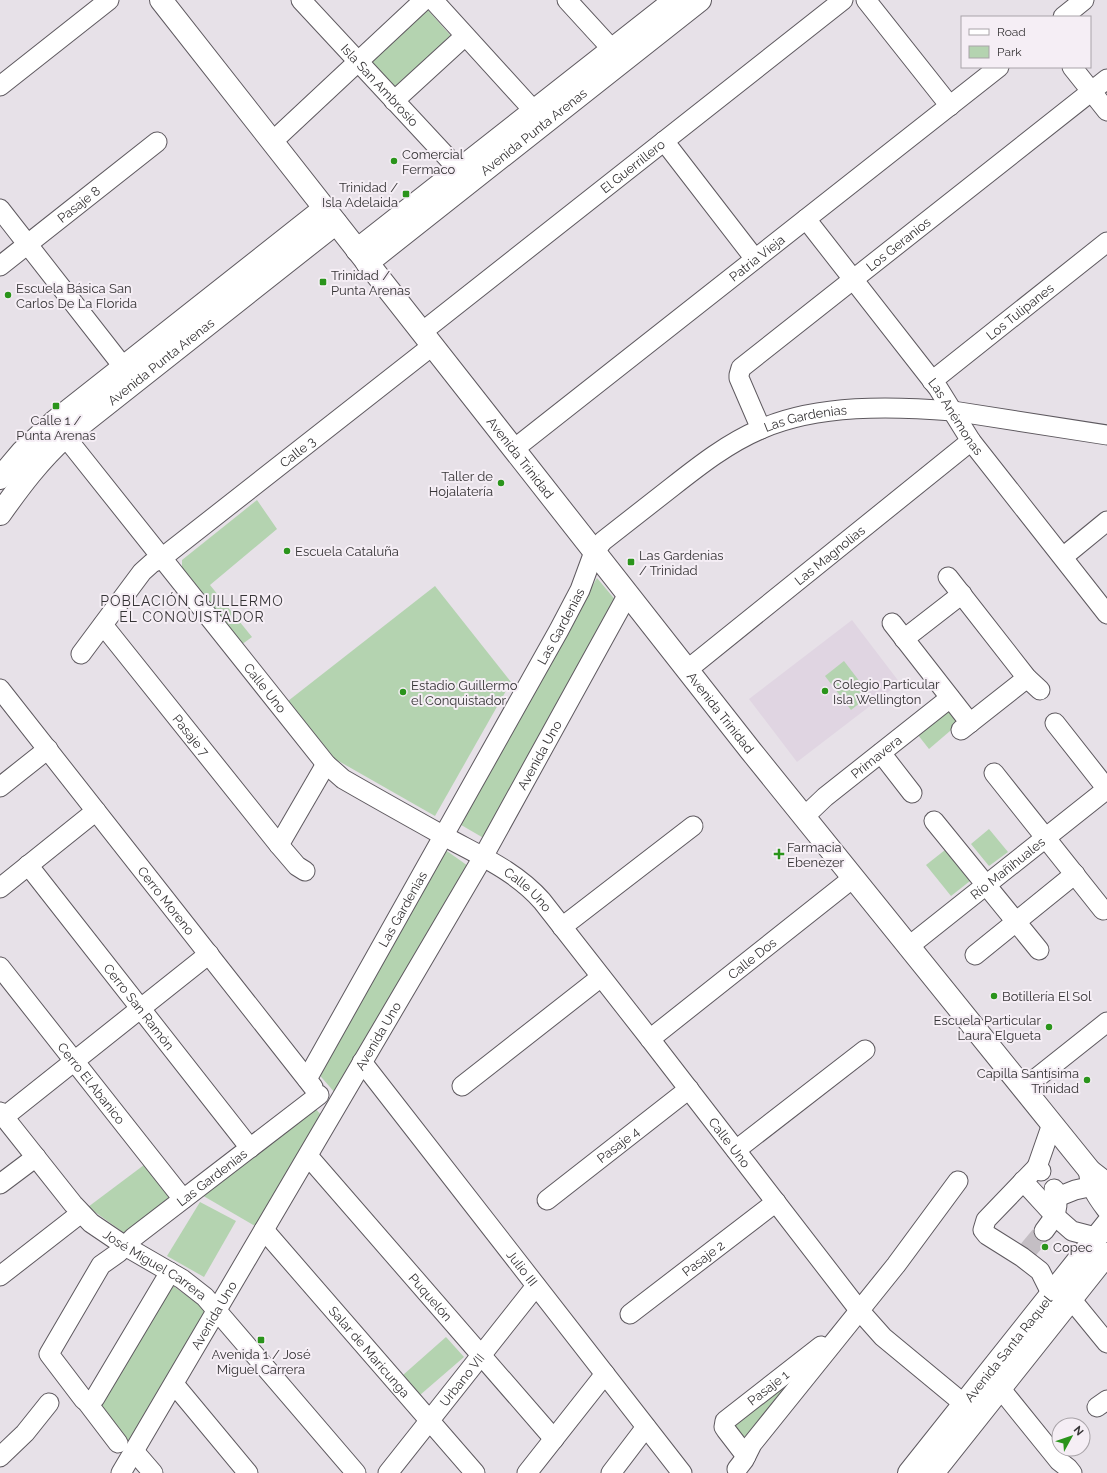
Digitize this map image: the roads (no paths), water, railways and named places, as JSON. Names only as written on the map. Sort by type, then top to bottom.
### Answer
[{"type":"main road","name":"Avenida Trinidad","points":[[161,0],[687,670],[908,947],[1024,1088],[1096,1180],[1107,1208]]},
{"type":"main road","points":[[362,256],[459,170],[534,111],[618,55],[675,0]]},
{"type":"main road","name":"Avenida Punta Arenas","points":[[362,256],[618,55],[700,0]]},
{"type":"main road","name":"Avenida Punta Arenas","points":[[0,478],[22,452],[60,429],[330,215]]},
{"type":"main road","name":"Avenida Punta Arenas","points":[[0,514],[31,473],[53,448],[60,429]]},
{"type":"main road","name":"Avenida Santa Raquel","points":[[909,1473],[1051,1293],[1103,1238]]},
{"type":"main road","name":"Avenida Santa Raquel","points":[[933,1473],[1071,1298],[1103,1238]]},
{"type":"street","points":[[0,86],[108,0]]},
{"type":"street","name":"Isla San Ambrosio","points":[[301,0],[459,170]]},
{"type":"street","points":[[272,142],[424,0]]},
{"type":"street","points":[[433,0],[534,111]]},
{"type":"street","points":[[567,0],[618,55]]},
{"type":"street","name":"El Guerrillero","points":[[427,339],[664,141],[843,0]]},
{"type":"street","points":[[866,0],[950,106]]},
{"type":"street","points":[[1064,16],[1084,0]]},
{"type":"street","points":[[394,101],[465,36]]},
{"type":"street","name":"Patria Vieja","points":[[514,449],[998,68]]},
{"type":"street","points":[[1073,68],[1107,111]]},
{"type":"street","name":"Los Geranios","points":[[761,429],[738,374],[741,368],[1107,79]]},
{"type":"street","points":[[664,141],[755,259]]},
{"type":"street","name":"Pasaje 8","points":[[0,266],[157,142]]},
{"type":"street","points":[[0,209],[129,374]]},
{"type":"street","name":"Las Anémonas","points":[[806,218],[932,381],[970,439],[1107,614]]},
{"type":"street","name":"Los Tulipanes","points":[[932,381],[1107,242]]},
{"type":"street","name":"Calle 3","points":[[81,654],[142,572],[152,563],[162,558],[427,339]]},
{"type":"street","name":"Las Gardenias","points":[[307,1079],[571,609],[589,570],[594,552],[603,542],[698,466],[725,448],[761,429],[783,421],[806,416],[851,410],[906,408],[953,411],[1099,433]]},
{"type":"street","points":[[970,439],[974,426],[987,416]]},
{"type":"street","points":[[1099,433],[1107,419]]},
{"type":"street","name":"Calle Uno","points":[[60,429],[326,764],[343,779],[483,857],[529,887],[650,1039],[859,1310],[883,1337],[964,1404]]},
{"type":"street","name":"Las Magnolias","points":[[687,670],[970,439]]},
{"type":"street","points":[[1063,557],[1107,521]]},
{"type":"street","points":[[892,623],[950,698],[966,727],[1034,684],[948,577]]},
{"type":"street","name":"Avenida Uno","points":[[121,1473],[126,1447],[174,1384],[483,857],[628,594]]},
{"type":"street","points":[[904,639],[962,594]]},
{"type":"street","name":"Pasaje 7","points":[[102,625],[279,845],[297,866],[305,871]]},
{"type":"street","name":"Cerro Moreno","points":[[0,689],[333,1112]]},
{"type":"street","name":"Primavera","points":[[804,817],[825,797],[950,698]]},
{"type":"street","points":[[1055,723],[1107,789]]},
{"type":"street","points":[[0,787],[48,749]]},
{"type":"street","points":[[881,753],[912,793]]},
{"type":"street","points":[[279,845],[326,764]]},
{"type":"street","points":[[994,773],[1103,910]]},
{"type":"street","name":"Río Mañihuales","points":[[908,947],[1107,789]]},
{"type":"street","points":[[0,888],[96,811]]},
{"type":"street","points":[[934,821],[1039,950]]},
{"type":"street","points":[[562,927],[693,826]]},
{"type":"street","name":"Cerro San Ramón","points":[[28,865],[250,1148]]},
{"type":"street","points":[[975,955],[1074,874]]},
{"type":"street","name":"Calle Dos","points":[[650,1039],[853,878]]},
{"type":"street","points":[[2,1114],[74,1061],[209,954]]},
{"type":"street","name":"Cerro El Abanico","points":[[0,967],[183,1199]]},
{"type":"street","points":[[462,1086],[601,977]]},
{"type":"street","points":[[1024,1088],[1107,1022]]},
{"type":"street","points":[[736,1150],[865,1050]]},
{"type":"street","name":"Julio III","points":[[362,1062],[682,1473]]},
{"type":"street","name":"Pasaje 4","points":[[547,1200],[689,1089]]},
{"type":"street","name":"Las Gardenias","points":[[88,1401],[82,1398],[49,1354],[101,1265],[118,1253],[134,1237],[319,1095]]},
{"type":"street","name":"José Miguel Carrera","points":[[2,1114],[81,1213],[104,1232],[125,1246],[194,1287],[217,1310],[356,1473]]},
{"type":"street","points":[[1051,1293],[1040,1271],[1025,1253],[1000,1244],[987,1235],[983,1230],[986,1220],[1023,1181],[1039,1169],[1052,1124]]},
{"type":"street","name":"Puquelón","points":[[308,1156],[554,1439]]},
{"type":"street","points":[[0,1184],[36,1157]]},
{"type":"street","points":[[1049,1224],[1057,1192],[1096,1180]]},
{"type":"street","name":"Pasaje 1","points":[[845,1327],[725,1421],[724,1424],[726,1430],[742,1462],[752,1444],[845,1327],[896,1266],[958,1181]]},
{"type":"street","points":[[1023,1181],[1049,1224],[1103,1238]]},
{"type":"street","name":"Pasaje 2","points":[[630,1314],[776,1202]]},
{"type":"street","points":[[0,1276],[81,1213]]},
{"type":"street","name":"Salar de Maricunga","points":[[264,1230],[475,1473]]},
{"type":"street","points":[[88,1401],[94,1400],[170,1272]]},
{"type":"street","name":"Urbano VII","points":[[388,1473],[536,1286]]},
{"type":"street","points":[[1071,1298],[1107,1343]]},
{"type":"street","points":[[527,1473],[605,1374]]},
{"type":"street","points":[[174,1384],[248,1473]]},
{"type":"street","points":[[1000,1388],[1061,1469]]},
{"type":"street","points":[[88,1401],[126,1447],[153,1473]]},
{"type":"street","points":[[0,1457],[25,1433],[49,1403]]},
{"type":"street","points":[[611,1473],[646,1427]]},
{"type":"tunnel","points":[[1028,1250],[1044,1231]]},
{"type":"place","name":"Comercial Fermaco","points":[[394,161]]},
{"type":"place","name":"Trinidad / Isla Adelaida","points":[[406,194]]},
{"type":"place","name":"Trinidad / Punta Arenas","points":[[323,282]]},
{"type":"place","name":"Escuela Básica San Carlos De La Florida","points":[[8,295]]},
{"type":"place","name":"Calle 1 / Punta Arenas","points":[[56,406]]},
{"type":"place","name":"Taller de Hojalatería","points":[[501,483]]},
{"type":"place","name":"Escuela Cataluña","points":[[287,551]]},
{"type":"place","name":"Las Gardenias / Trinidad","points":[[631,562]]},
{"type":"place","name":"Colegio Particular Isla Wellington","points":[[825,691]]},
{"type":"place","name":"Estadio Guillermo el Conquistador","points":[[403,692]]},
{"type":"place","name":"Farmacia Ebenezer","points":[[779,854]]},
{"type":"place","name":"Botillería El Sol","points":[[994,996]]},
{"type":"place","name":"Escuela Particular Laura Elgueta","points":[[1049,1027]]},
{"type":"place","name":"Capilla Santísima Trinidad","points":[[1087,1080]]},
{"type":"place","name":"Copec","points":[[1045,1247]]},
{"type":"place","name":"Avenida 1 / José Miguel Carrera","points":[[261,1340]]},
{"type":"district","name":"POBLACIÓN GUILLERMO EL CONQUISTADOR","points":[[192,610]]}]
